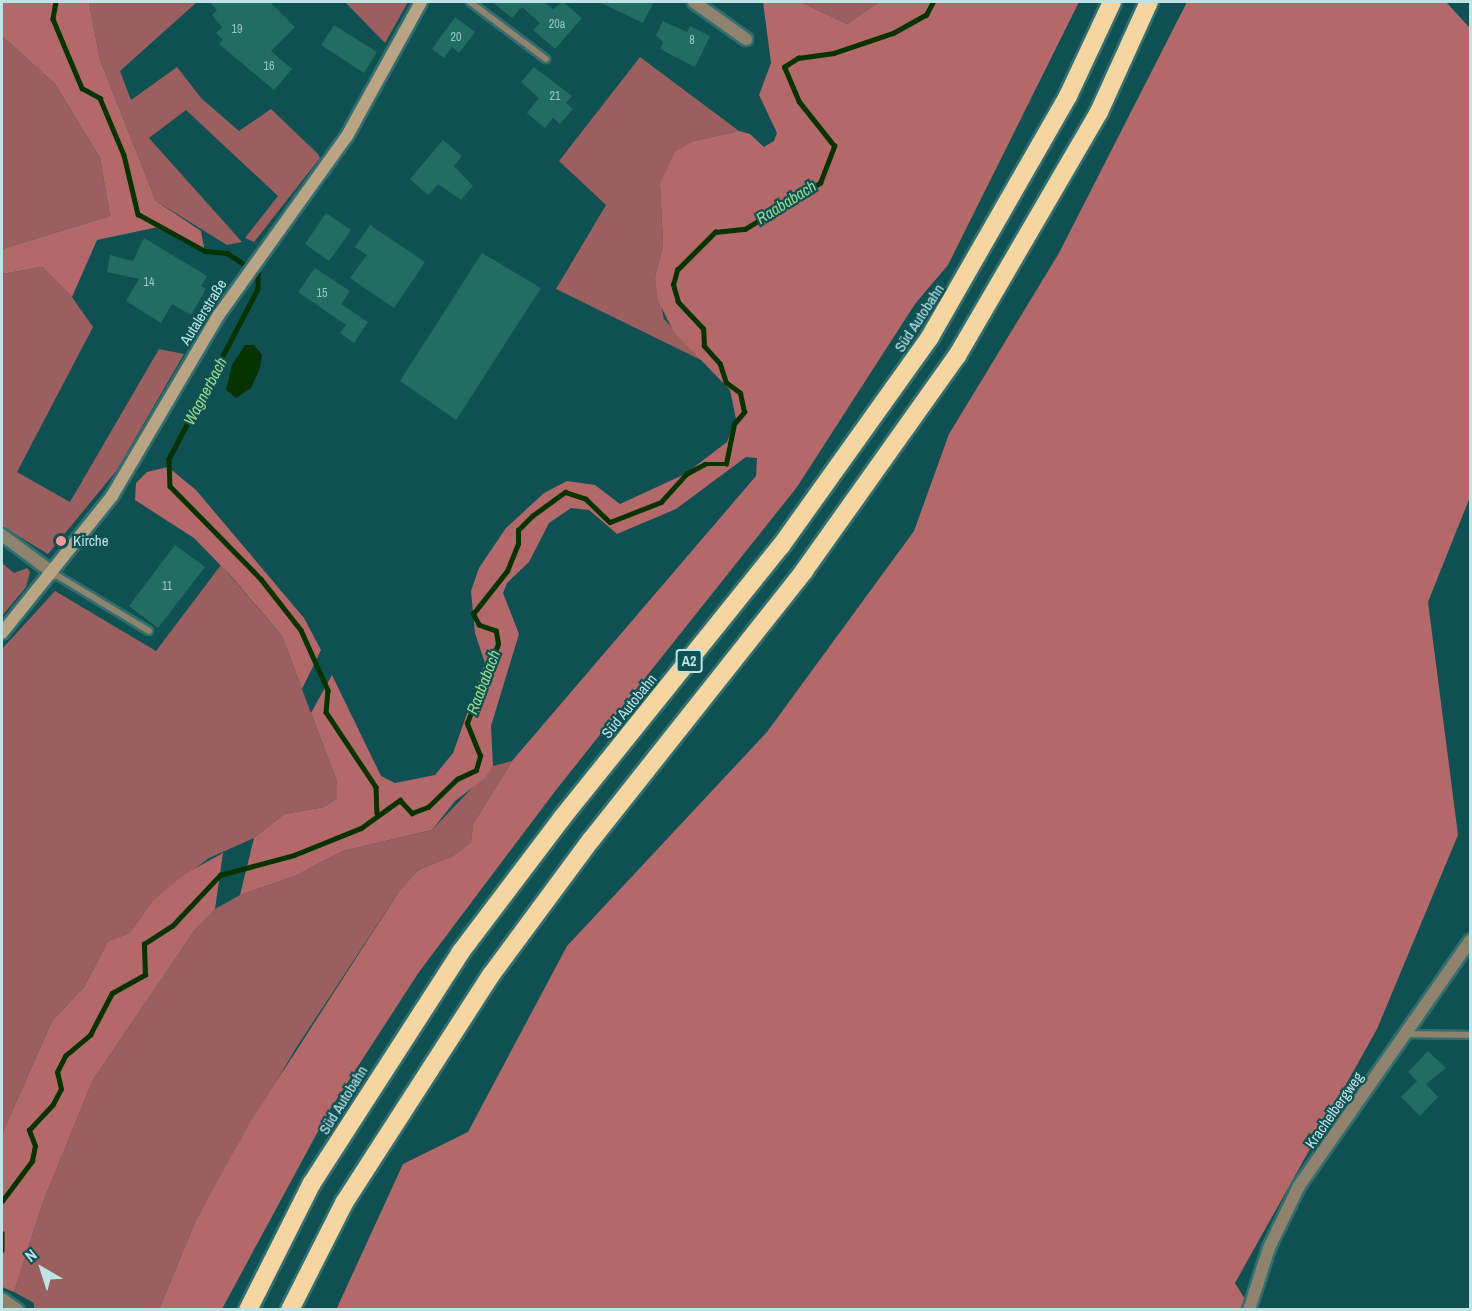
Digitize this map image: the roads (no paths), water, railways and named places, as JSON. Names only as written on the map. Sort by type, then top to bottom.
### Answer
[{"type":"highway","name":"Süd Autobahn","points":[[248,1310],[312,1183],[460,953],[562,818],[781,546],[930,337],[1062,107],[1112,2]]},
{"type":"highway","name":"A2","points":[[290,1310],[344,1203],[491,975],[591,840],[804,571],[957,356],[1099,112],[1149,2]]},
{"type":"main road","name":"Autalerstraße","points":[[2,633],[53,573],[112,496],[242,279],[347,136],[421,2]]},
{"type":"street","points":[[694,2],[746,39]]},
{"type":"street","points":[[2,535],[53,573]]},
{"type":"street","name":"Krachelbergweg","points":[[1249,1310],[1269,1248],[1299,1186],[1408,1034],[1470,941]]},
{"type":"street","points":[[2,1299],[18,1310]]},
{"type":"lane","points":[[470,2],[546,59]]},
{"type":"lane","points":[[53,573],[149,631]]},
{"type":"lane","points":[[1408,1034],[1470,1035]]},
{"type":"waterway","name":"Wagnerbach","points":[[56,2],[53,19],[82,88],[100,98],[124,155],[138,214],[205,251],[227,253],[258,273],[258,289],[169,459],[170,486],[261,579],[301,630],[328,690],[326,712],[376,787],[377,813]]},
{"type":"waterway","name":"Raababach","points":[[2,1201],[32,1161],[35,1146],[29,1130],[53,1104],[61,1089],[57,1072],[65,1056],[90,1035],[112,993],[145,975],[144,944],[172,926],[220,875],[294,855],[361,828],[400,800],[412,813],[428,807],[457,779],[476,770],[480,756],[467,723],[498,644],[496,631],[479,625],[473,614],[507,571],[518,544],[518,530],[532,516],[565,492],[586,499],[610,522],[661,502],[686,474],[705,464],[726,464],[734,424],[744,412],[740,393],[726,383],[720,364],[704,346],[703,329],[678,302],[673,285],[677,270],[715,232],[745,229],[820,183],[834,146],[799,102],[784,67],[798,58],[834,53],[893,33],[926,15],[933,2]]},
{"type":"waterway","name":"Raababach","points":[[2,1233],[2,1250]]},
{"type":"place","name":"Kirche","points":[[61,541]]}]
